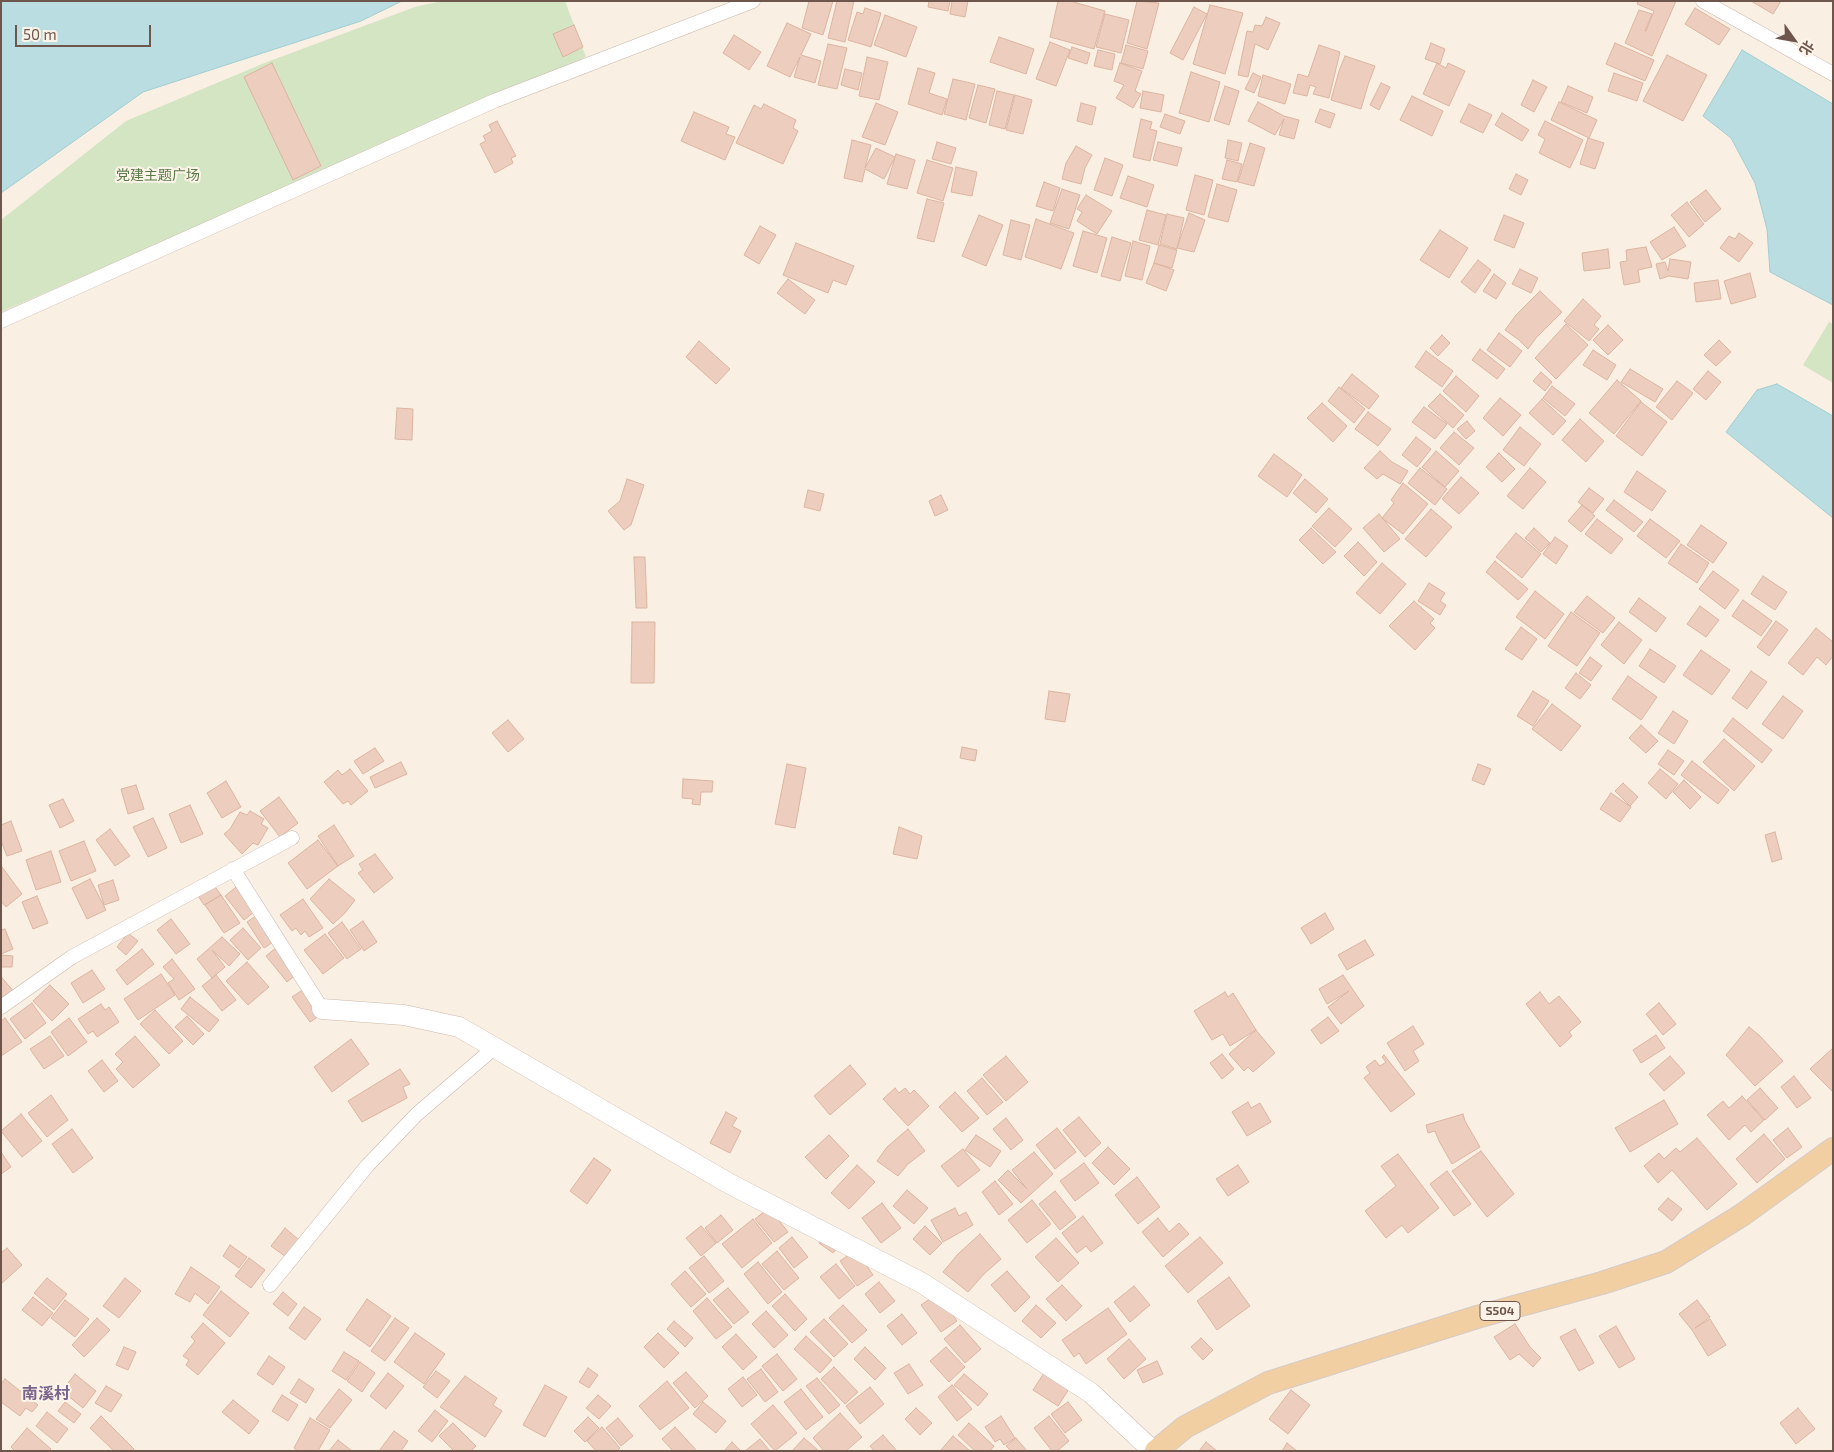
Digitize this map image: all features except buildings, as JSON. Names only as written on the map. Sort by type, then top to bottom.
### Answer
[{"type":"main road","name":"S504","points":[[1155,1451],[1185,1427],[1268,1383],[1477,1317],[1602,1283],[1666,1262],[1742,1215],[1833,1149]]},
{"type":"street","points":[[1,321],[494,101],[753,1]]},
{"type":"street","points":[[1703,1],[1833,74]]},
{"type":"street","points":[[1,1007],[72,957],[292,838]]},
{"type":"street","points":[[233,869],[322,1009],[404,1015],[460,1027],[730,1184],[922,1282],[1091,1393],[1155,1451]]},
{"type":"street","points":[[270,1285],[367,1166],[417,1114],[494,1048]]},
{"type":"green space","name":"党建主题广场","points":[[442,1],[565,1],[586,57],[1,312],[1,220],[126,121],[267,62],[415,7]]},
{"type":"green space","points":[[1829,322],[1833,324],[1833,383],[1803,365]]},
{"type":"water","points":[[1,1],[402,1],[361,21],[143,92],[1,193]]},
{"type":"water","points":[[1742,50],[1833,104],[1833,305],[1770,272],[1767,229],[1755,183],[1731,138],[1703,116]]},
{"type":"water","points":[[1777,384],[1833,416],[1833,518],[1726,432],[1757,390]]},
{"type":"district","name":"南溪村","points":[[46,1394]]}]
